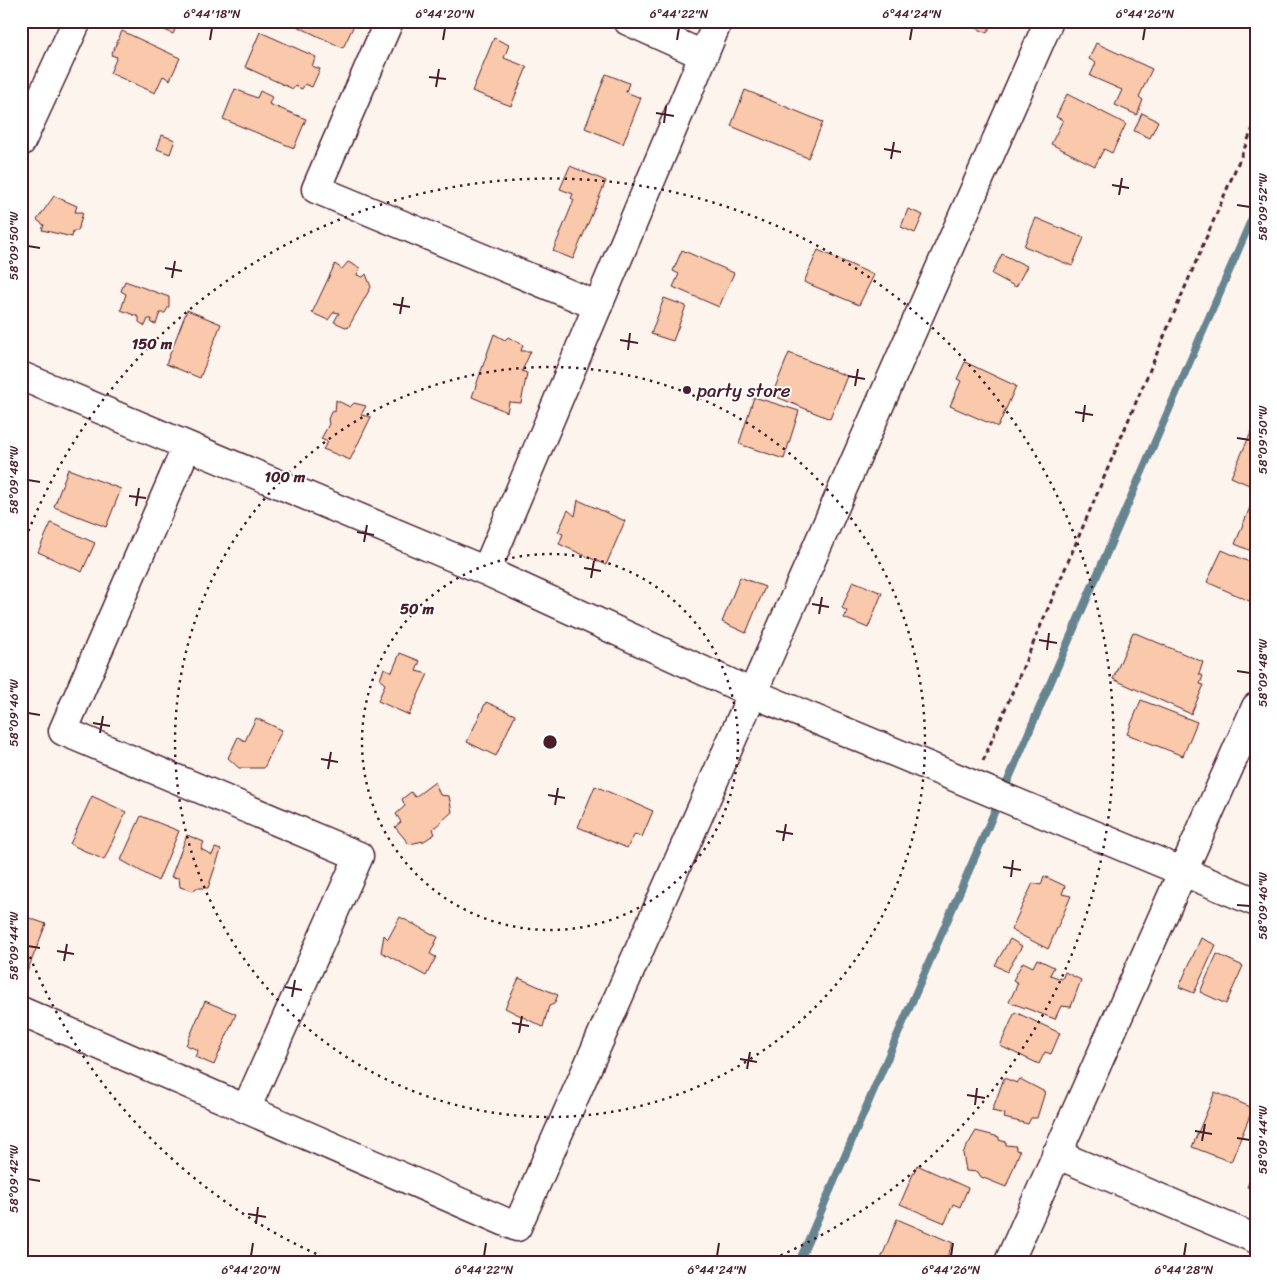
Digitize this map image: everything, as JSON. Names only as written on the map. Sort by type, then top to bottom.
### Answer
[{"type":"street","points":[[21,142],[77,21]]},
{"type":"street","points":[[389,21],[316,189],[598,306]]},
{"type":"street","points":[[628,21],[703,55]]},
{"type":"street","points":[[486,571],[718,21]]},
{"type":"street","points":[[21,1011],[517,1227],[1049,21]]},
{"type":"street","points":[[21,376],[486,571],[752,693],[1256,902]]},
{"type":"street","points":[[187,446],[64,731],[359,856],[246,1108]]},
{"type":"street","points":[[1009,1262],[1256,707]]},
{"type":"street","points":[[1056,1154],[1256,1239]]},
{"type":"path","points":[[973,784],[1256,121]]},
{"type":"building","points":[[146,21],[179,21],[173,34]]},
{"type":"building","points":[[286,21],[356,21],[343,48]]},
{"type":"building","points":[[961,21],[993,21],[987,33]]},
{"type":"building","points":[[122,31],[180,58],[170,80],[163,76],[155,93],[110,73],[117,57],[111,55]]},
{"type":"building","points":[[260,32],[316,57],[312,66],[320,69],[312,87],[305,84],[302,89],[295,86],[293,89],[245,67]]},
{"type":"building","points":[[494,38],[509,45],[504,58],[527,67],[511,106],[472,91]]},
{"type":"building","points":[[1096,43],[1152,69],[1139,97],[1143,100],[1137,115],[1115,105],[1122,90],[1090,76],[1096,63],[1089,59]]},
{"type":"building","points":[[606,74],[629,83],[626,92],[641,98],[623,144],[585,128]]},
{"type":"building","points":[[235,89],[257,98],[260,91],[272,97],[269,104],[306,119],[294,148],[223,119]]},
{"type":"building","points":[[745,90],[823,122],[808,158],[731,126]]},
{"type":"building","points":[[1067,94],[1126,124],[1112,153],[1104,149],[1095,166],[1051,144],[1063,120],[1056,117]]},
{"type":"building","points":[[1142,113],[1158,121],[1150,138],[1134,131]]},
{"type":"building","points":[[162,135],[175,140],[170,154],[157,149]]},
{"type":"building","points":[[570,166],[606,181],[573,259],[553,251],[574,200],[571,198],[573,194],[560,189]]},
{"type":"building","points":[[54,196],[77,206],[75,212],[83,212],[78,231],[73,231],[72,237],[42,230],[44,225],[37,220]]},
{"type":"building","points":[[908,209],[923,215],[915,233],[901,227]]},
{"type":"building","points":[[1036,218],[1084,238],[1072,266],[1024,246]]},
{"type":"building","points":[[682,250],[734,273],[719,307],[673,287],[679,274],[673,271]]},
{"type":"building","points":[[818,250],[874,275],[859,305],[804,282]]},
{"type":"building","points":[[1002,254],[1027,266],[1016,287],[992,274]]},
{"type":"building","points":[[348,262],[360,268],[357,275],[363,277],[366,274],[371,287],[348,328],[334,322],[339,313],[334,312],[328,320],[312,313],[335,264],[342,269]]},
{"type":"building","points":[[125,281],[169,297],[169,306],[165,313],[160,313],[156,324],[151,323],[152,319],[148,319],[145,326],[139,322],[139,317],[121,310],[126,294],[121,291]]},
{"type":"building","points":[[664,298],[686,306],[673,341],[651,334]]},
{"type":"building","points":[[187,310],[221,324],[200,378],[166,364]]},
{"type":"building","points":[[494,334],[505,340],[508,337],[523,345],[521,351],[531,351],[522,371],[527,373],[521,403],[509,402],[507,412],[472,397]]},
{"type":"building","points":[[789,353],[847,376],[830,419],[772,395]]},
{"type":"building","points":[[965,362],[1016,386],[998,427],[950,406],[961,381],[957,379]]},
{"type":"building","points":[[754,397],[799,411],[784,459],[739,444]]},
{"type":"building","points":[[336,400],[350,407],[354,403],[366,406],[361,415],[371,417],[350,460],[323,449],[328,442],[321,439],[329,424],[328,419],[332,410],[335,412]]},
{"type":"building","points":[[1254,426],[1256,427],[1256,488],[1231,477]]},
{"type":"building","points":[[68,469],[121,489],[106,527],[54,507]]},
{"type":"building","points":[[578,500],[625,521],[606,565],[559,544],[563,534],[558,532],[568,510],[575,516]]},
{"type":"building","points":[[1253,500],[1256,501],[1256,553],[1235,544]]},
{"type":"building","points":[[51,523],[95,543],[82,572],[38,552]]},
{"type":"building","points":[[1222,550],[1256,565],[1256,604],[1207,582]]},
{"type":"building","points":[[740,577],[765,587],[746,633],[722,622]]},
{"type":"building","points":[[853,581],[882,593],[868,628],[844,618],[847,611],[842,608]]},
{"type":"building","points":[[1133,632],[1203,662],[1199,674],[1203,676],[1200,684],[1204,685],[1191,714],[1113,679]]},
{"type":"building","points":[[400,653],[420,661],[416,671],[428,674],[409,715],[378,701],[385,684],[380,680],[384,668],[392,672]]},
{"type":"building","points":[[1141,700],[1197,722],[1183,756],[1127,734]]},
{"type":"building","points":[[486,702],[515,715],[496,756],[467,742]]},
{"type":"building","points":[[256,718],[282,730],[264,768],[239,768],[228,758],[238,737],[245,741]]},
{"type":"building","points":[[435,782],[440,795],[449,796],[452,812],[433,829],[435,834],[424,841],[409,844],[395,827],[401,822],[396,814],[405,806],[402,799],[411,792],[415,797]]},
{"type":"building","points":[[595,786],[653,811],[642,837],[635,834],[627,848],[578,827]]},
{"type":"building","points":[[92,796],[126,812],[104,860],[70,844]]},
{"type":"building","points":[[141,816],[179,831],[158,881],[121,860]]},
{"type":"building","points":[[187,835],[204,842],[201,849],[212,855],[215,848],[221,850],[208,888],[196,888],[193,891],[180,887],[179,878],[171,877]]},
{"type":"building","points":[[1044,876],[1065,886],[1062,894],[1071,896],[1048,949],[1011,930],[1033,883],[1041,885]]},
{"type":"building","points":[[21,915],[46,924],[25,977],[21,975]]},
{"type":"building","points":[[400,917],[438,937],[430,954],[436,957],[426,976],[381,952],[384,935],[388,939]]},
{"type":"building","points":[[1201,938],[1216,945],[1194,993],[1179,987]]},
{"type":"building","points":[[1010,939],[1022,946],[1007,972],[995,965]]},
{"type":"building","points":[[1217,954],[1243,966],[1226,1004],[1200,992]]},
{"type":"building","points":[[1037,959],[1054,967],[1050,975],[1062,979],[1065,972],[1081,980],[1071,1007],[1061,1006],[1055,1019],[1009,1002],[1018,983],[1013,980],[1023,962],[1033,967]]},
{"type":"building","points":[[519,978],[558,995],[554,1004],[549,1006],[543,1027],[505,1008]]},
{"type":"building","points":[[205,1001],[236,1014],[214,1065],[195,1057],[198,1050],[186,1045]]},
{"type":"building","points":[[1015,1012],[1060,1033],[1051,1054],[1045,1052],[1039,1064],[1000,1046]]},
{"type":"building","points":[[1004,1078],[1017,1083],[1020,1079],[1045,1092],[1037,1118],[1031,1118],[1028,1124],[1004,1118],[1005,1114],[992,1111]]},
{"type":"building","points":[[1215,1092],[1253,1108],[1231,1162],[1192,1147]]},
{"type":"building","points":[[976,1131],[999,1137],[999,1140],[1006,1142],[1006,1145],[1016,1146],[1016,1150],[1020,1151],[1006,1187],[981,1177],[978,1172],[966,1171],[963,1153]]},
{"type":"building","points":[[917,1165],[968,1188],[960,1207],[953,1204],[945,1223],[900,1204]]},
{"type":"building","points":[[1256,1165],[1256,1191],[1247,1187]]},
{"type":"building","points":[[897,1219],[953,1243],[945,1262],[888,1262],[881,1259]]},
{"type":"waterway","points":[[799,1262],[1256,209]]},
{"type":"place","name":"party store","points":[[687,390]]}]
